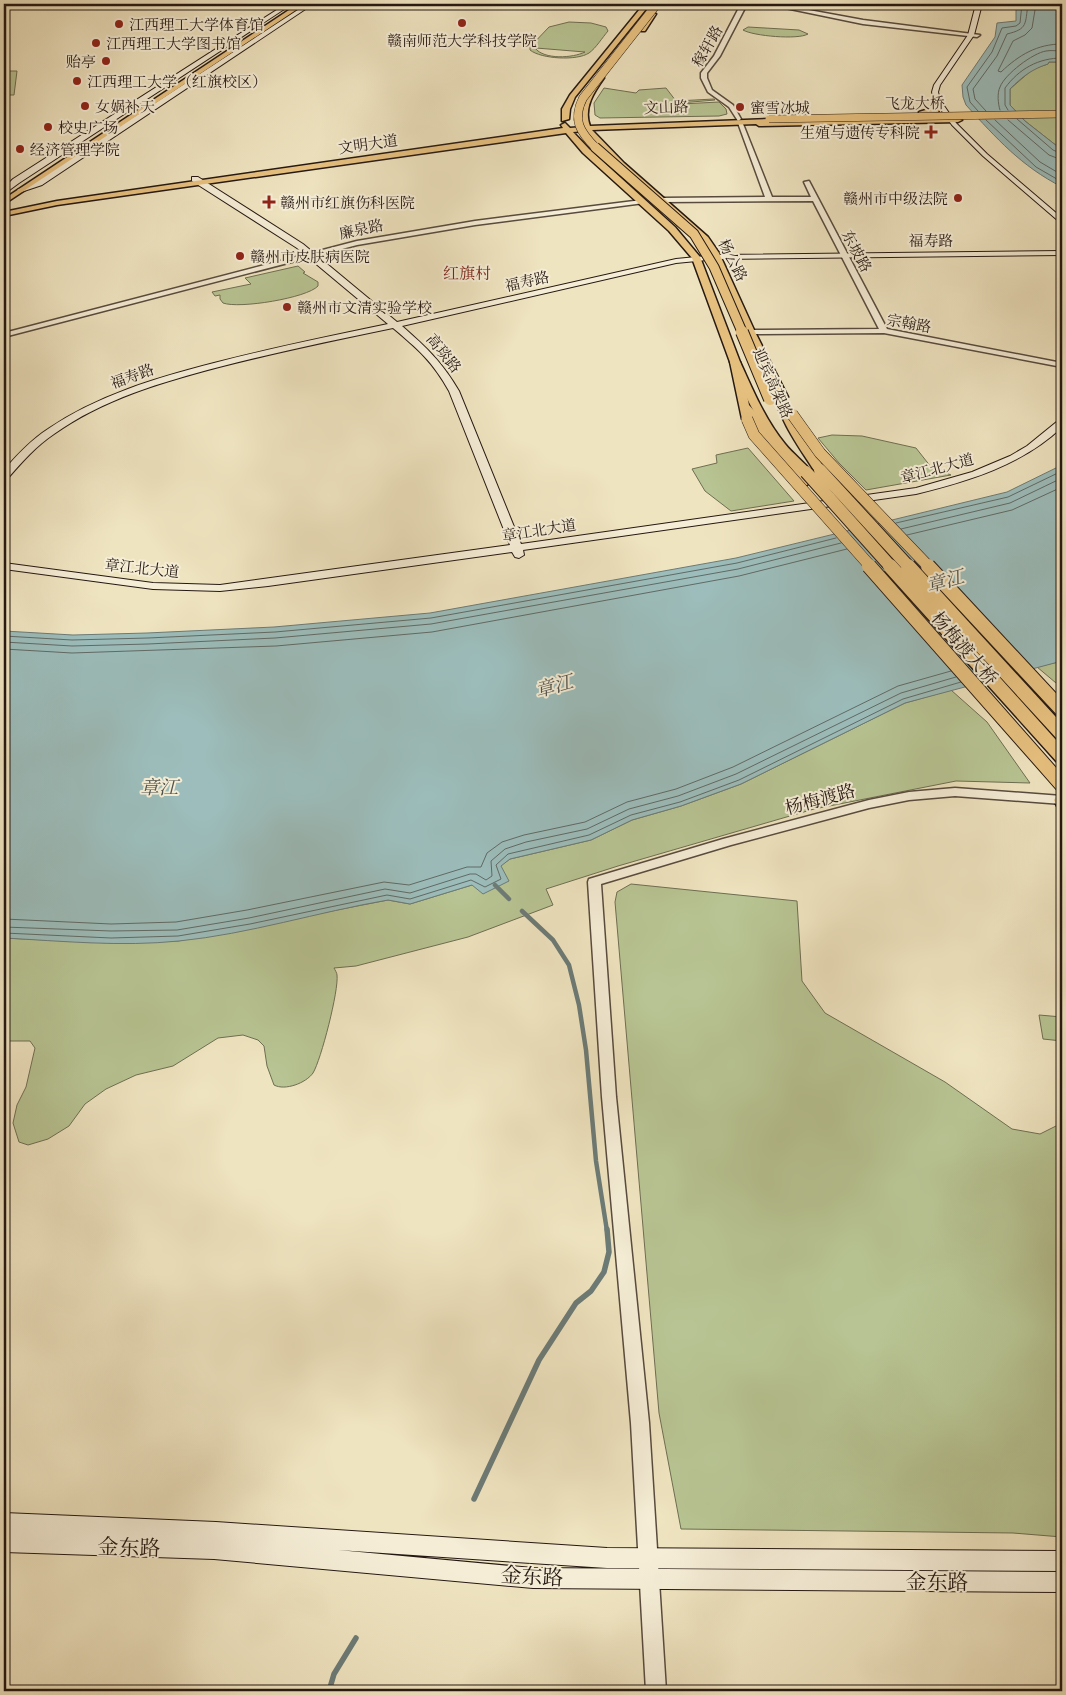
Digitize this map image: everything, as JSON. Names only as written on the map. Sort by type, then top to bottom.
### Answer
[{"type":"highway","name":"迎宾高架路","points":[[651,4],[586,84],[572,109],[573,128],[580,140],[679,227],[700,256],[765,399]]},
{"type":"highway","name":"迎宾高架路","points":[[657,4],[583,98],[578,109],[577,119],[582,132],[599,150],[685,226],[707,255],[717,274],[765,399],[767,417],[797,447],[813,471],[1062,757]]},
{"type":"highway","points":[[583,98],[604,78],[643,30],[652,14]]},
{"type":"highway","points":[[735,362],[752,402],[767,417],[777,443],[790,459],[813,471]]},
{"type":"highway","points":[[767,417],[780,403],[775,382]]},
{"type":"highway","name":"迎宾高架路","points":[[813,471],[1062,734]]},
{"type":"main road","points":[[4,192],[24,176],[289,4]]},
{"type":"main road","points":[[4,192],[33,177],[296,4]]},
{"type":"main road","points":[[4,202],[25,196],[302,4]]},
{"type":"main road","points":[[25,196],[39,183],[310,4]]},
{"type":"main road","points":[[566,125],[566,109],[572,96],[647,4]]},
{"type":"main road","points":[[586,126],[584,109],[596,85],[661,4]]},
{"type":"main road","points":[[978,4],[974,35],[937,86],[936,96],[939,104],[991,155],[1062,215]]},
{"type":"main road","points":[[984,4],[974,35],[943,90],[943,99],[960,130],[985,156],[1062,222]]},
{"type":"main road","points":[[922,114],[935,110],[939,104]]},
{"type":"main road","points":[[720,123],[922,114],[952,117]]},
{"type":"main road","name":"飞龙大桥","points":[[769,120],[1062,115]]},
{"type":"main road","points":[[739,121],[929,121],[952,117]]},
{"type":"main road","name":"文山路","points":[[586,126],[769,120]]},
{"type":"main road","name":"文山路","points":[[586,126],[769,120]]},
{"type":"main road","points":[[929,121],[950,125],[960,130]]},
{"type":"main road","name":"文明大道","points":[[4,214],[193,181],[566,125],[586,126]]},
{"type":"main road","name":"杨公路","points":[[566,125],[586,151],[672,228],[694,256],[735,362],[767,417]]},
{"type":"main road","name":"杨公路","points":[[586,126],[606,150],[691,224],[705,239],[716,255],[750,332],[775,382]]},
{"type":"main road","name":"文明大道","points":[[4,210],[46,200],[193,181]]},
{"type":"main road","name":"高琰路","points":[[193,181],[309,256],[391,323],[422,354],[440,381],[501,528],[513,552]]},
{"type":"main road","points":[[25,196],[46,200]]},
{"type":"main road","name":"福寿路","points":[[4,462],[48,426],[77,408],[117,388],[154,376],[208,362],[694,256],[1062,251]]},
{"type":"main road","name":"福寿路","points":[[4,476],[32,446],[68,420],[124,392],[154,381],[391,323]]},
{"type":"main road","points":[[767,417],[766,439],[823,507]]},
{"type":"main road","name":"杨梅渡大桥","points":[[1062,710],[872,506],[813,447],[799,428],[767,417],[754,434],[1062,797]]},
{"type":"main road","name":"章江北大道","points":[[4,566],[153,586],[220,588],[606,540],[916,491],[980,472],[1022,454],[1055,430],[1062,422]]},
{"type":"main road","name":"章江北大道","points":[[823,507],[900,498],[962,484],[1009,466],[1062,434]]},
{"type":"main road","name":"章江北大道","points":[[4,572],[183,595],[220,594],[513,552]]},
{"type":"main road","name":"金东路","points":[[4,1524],[216,1532],[608,1558],[1062,1561]]},
{"type":"main road","name":"金东路","points":[[4,1542],[214,1549],[533,1578],[1062,1582]]},
{"type":"street","name":"稼轩路","points":[[744,4],[717,56],[704,73],[704,78],[710,91],[731,106],[739,121],[769,199]]},
{"type":"street","points":[[769,4],[871,24],[974,35]]},
{"type":"street","name":"东坡路","points":[[807,182],[842,253],[884,331]]},
{"type":"street","points":[[663,200],[814,198]]},
{"type":"street","name":"廉泉路","points":[[4,335],[309,256],[390,237],[476,223],[642,202]]},
{"type":"street","name":"宗翰路","points":[[750,332],[884,331],[1062,366]]},
{"type":"street","name":"杨梅渡路","points":[[648,1558],[640,1423],[609,1097],[594,882],[726,842],[870,804],[909,796],[955,792],[1062,797]]},
{"type":"street","points":[[648,1558],[656,1691]]},
{"type":"green space","points":[[569,22],[591,23],[606,27],[608,31],[589,53],[583,56],[559,58],[542,55],[530,50],[530,47],[549,27]],"holes":[[[535,48],[585,52],[573,56],[559,57],[545,55]]]},
{"type":"green space","points":[[748,27],[799,30],[808,34],[795,37],[765,35],[743,30]]},
{"type":"green space","points":[[1049,62],[1062,62],[1062,150],[1025,121],[1010,105],[1010,89],[1033,69]]},
{"type":"green space","points":[[4,71],[17,71],[14,95],[4,95]]},
{"type":"green space","points":[[604,88],[636,93],[639,90],[666,88],[676,101],[715,100],[681,104],[719,102],[726,109],[727,114],[719,116],[600,118],[595,115],[594,103]]},
{"type":"green space","points":[[298,266],[305,272],[303,273],[318,282],[318,286],[301,295],[243,305],[223,303],[220,295],[215,296],[212,292],[251,284],[245,278]]},
{"type":"green space","points":[[832,435],[862,436],[916,448],[931,467],[951,475],[866,490],[839,463],[818,438]]},
{"type":"green space","points":[[748,448],[794,501],[731,511],[705,491],[692,469],[717,463],[716,455]]},
{"type":"green space","points":[[1062,661],[1062,688],[1037,667]]},
{"type":"green space","points":[[951,690],[987,722],[1030,783],[956,781],[814,809],[546,889],[553,905],[468,937],[356,966],[334,968],[337,974],[337,983],[325,1040],[313,1073],[300,1083],[284,1087],[274,1085],[267,1066],[264,1046],[258,1040],[243,1035],[218,1038],[173,1066],[136,1075],[106,1089],[85,1104],[69,1126],[48,1139],[28,1145],[19,1142],[13,1123],[17,1105],[26,1087],[35,1048],[30,1041],[4,1041],[4,938],[111,943],[178,941],[388,900],[410,904],[472,885],[510,859],[591,840],[632,820],[681,806],[741,784],[905,703]]},
{"type":"green space","points":[[631,884],[797,901],[802,981],[825,1013],[945,1082],[1012,1129],[1040,1134],[1062,1123],[1062,1537],[1013,1533],[681,1529],[659,1413],[615,902],[617,892]]},
{"type":"green space","points":[[1039,1015],[1062,1017],[1062,1041],[1043,1039]]},
{"type":"water","points":[[1016,4],[1062,4],[1062,62],[1049,62],[1023,77],[1010,89],[1010,105],[1025,121],[1062,150],[1062,187],[1034,170],[1010,151],[966,105],[963,97],[962,85],[995,37],[997,23],[1016,21]]},
{"type":"water","name":"章江","points":[[1062,465],[1062,661],[905,703],[741,784],[681,806],[632,820],[591,840],[510,859],[501,866],[509,881],[483,894],[472,885],[410,904],[388,900],[257,928],[179,941],[113,943],[4,938],[4,631],[73,635],[147,633],[274,627],[430,613],[736,558],[1007,492]]},
{"type":"waterway","points":[[495,885],[509,899]]},
{"type":"waterway","points":[[522,911],[553,940],[569,965],[579,1005],[586,1050],[596,1161],[607,1231]]},
{"type":"waterway","points":[[474,1499],[539,1360],[576,1303],[591,1291],[604,1272],[609,1252],[607,1229]]},
{"type":"waterway","points":[[329,1691],[334,1674],[356,1638]]},
{"type":"place","name":"赣南师范大学科技学院","points":[[462,23]]},
{"type":"place","name":"江西理工大学体育馆","points":[[119,24]]},
{"type":"place","name":"江西理工大学图书馆","points":[[96,43]]},
{"type":"place","name":"贻亭","points":[[106,61]]},
{"type":"place","name":"江西理工大学（红旗校区）","points":[[77,81]]},
{"type":"place","name":"女娲补天","points":[[85,106]]},
{"type":"place","name":"蜜雪冰城","points":[[740,107]]},
{"type":"place","name":"校史广场","points":[[48,127]]},
{"type":"place","name":"生殖与遗传专科院","points":[[931,132]]},
{"type":"place","name":"经济管理学院","points":[[20,149]]},
{"type":"place","name":"赣州市中级法院","points":[[958,198]]},
{"type":"place","name":"赣州市红旗伤科医院","points":[[269,202]]},
{"type":"place","name":"赣州市皮肤病医院","points":[[240,256]]},
{"type":"place","name":"赣州市文清实验学校","points":[[287,307]]},
{"type":"district","name":"红旗村","points":[[467,273]]}]
